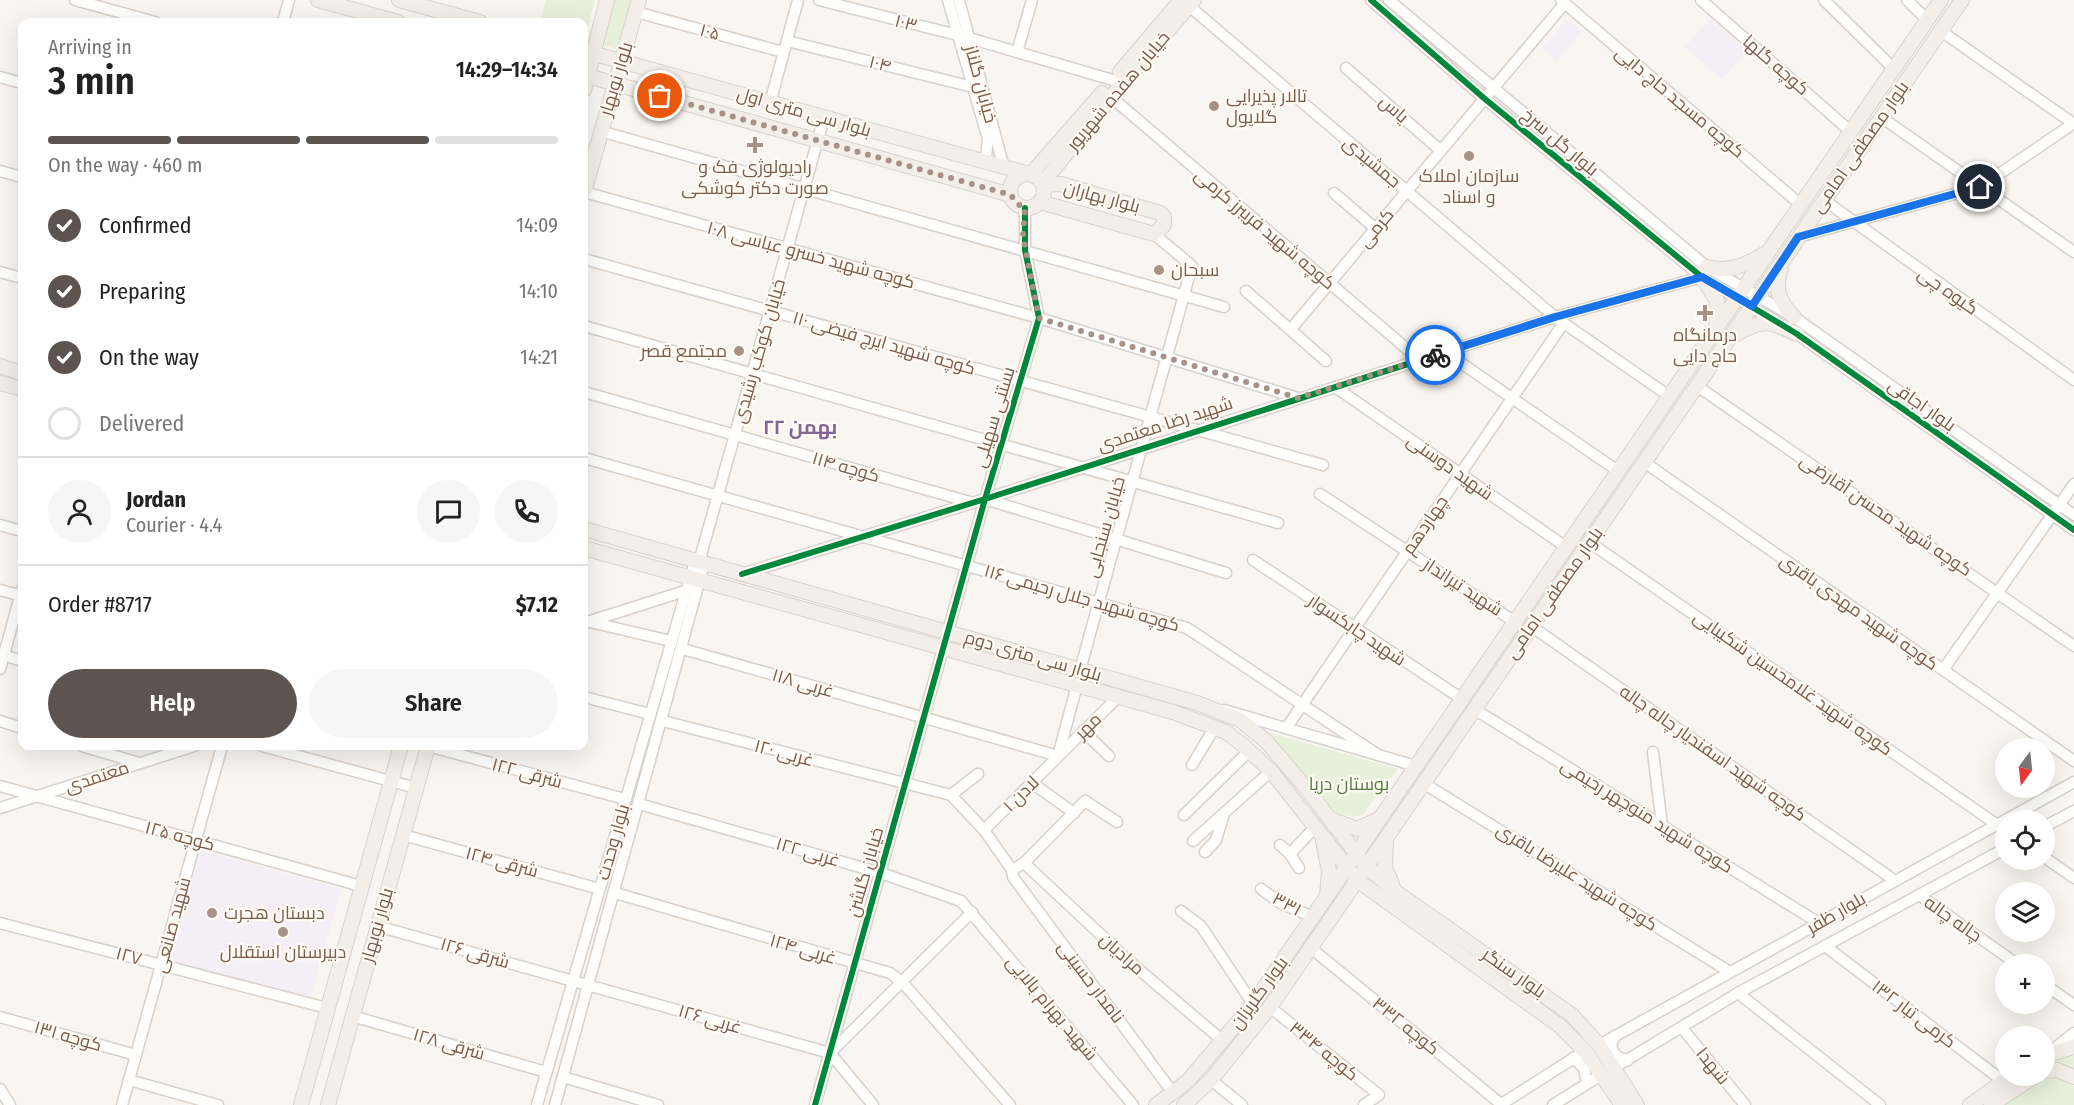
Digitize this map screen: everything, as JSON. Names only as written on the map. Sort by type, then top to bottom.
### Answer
[{"type":"main road","points":[[318,0],[383,18]]},
{"type":"main road","points":[[399,0],[465,18]]},
{"type":"main road","name":"بلوار نوبهار","points":[[588,52],[607,0]]},
{"type":"main road","name":"بلوار مصطفی امامی","points":[[1347,868],[1941,0]]},
{"type":"main road","name":"بلوار مصطفی امامی","points":[[1357,880],[1962,0]]},
{"type":"main road","name":"خیابان هفده شهریور","points":[[1028,174],[1188,2]]},
{"type":"main road","name":"خیابان هفده شهریور","points":[[1043,184],[1188,2]]},
{"type":"main road","name":"بلوار نوبهار","points":[[588,177],[638,6]]},
{"type":"main road","name":"بلوار سی متری اول","points":[[588,52],[1028,174]]},
{"type":"main road","name":"بلوار سی متری اول","points":[[588,76],[1011,195]]},
{"type":"main road","points":[[1028,174],[1043,184],[1044,196],[1040,202],[1025,208],[1016,203],[1011,195],[1012,183],[1028,174]]},
{"type":"main road","name":"بلوار بهاران","points":[[1040,202],[1154,234],[1164,225],[1164,218],[1160,213],[1061,184],[1043,184]]},
{"type":"main road","points":[[1714,331],[1718,316],[1717,301],[1705,272],[1737,267],[1768,251]]},
{"type":"main road","points":[[1783,260],[1778,278],[1778,295],[1781,304],[1794,317]]},
{"type":"main road","points":[[1729,339],[1749,326],[1765,322],[1797,334]]},
{"type":"main road","points":[[0,366],[18,372]]},
{"type":"main road","points":[[0,383],[18,388]]},
{"type":"main road","name":"بلوار سی متری دوم","points":[[588,530],[1080,670],[1218,711],[1240,720],[1266,741],[1366,866]]},
{"type":"main road","name":"بلوار سی متری دوم","points":[[588,549],[692,584],[944,648],[1215,727],[1226,732],[1271,771],[1357,880]]},
{"type":"main road","name":"بلوار نوبهار","points":[[301,1105],[400,750]]},
{"type":"main road","name":"بلوار نوبهار","points":[[328,1105],[427,750]]},
{"type":"main road","points":[[1329,817],[1337,823],[1357,828],[1381,818]]},
{"type":"main road","points":[[1318,832],[1329,870],[1327,896]]},
{"type":"main road","points":[[1387,836],[1385,867],[1396,892]]},
{"type":"main road","name":"بلوار سنگر","points":[[1366,866],[1396,892],[1561,1005],[1599,1045],[1615,1067],[1622,1100]]},
{"type":"main road","name":"بلوار گلریزان","points":[[1156,1105],[1188,1081],[1253,1004],[1347,868]]},
{"type":"main road","name":"بلوار گلریزان","points":[[1184,1105],[1211,1080],[1270,1007],[1357,880]]},
{"type":"main road","name":"بلوار سنگر","points":[[1357,880],[1551,1018],[1579,1054],[1622,1100],[1638,1105]]},
{"type":"main road","points":[[1345,897],[1376,895]]},
{"type":"main road","points":[[2055,1053],[2074,1047]]},
{"type":"main road","points":[[2055,1070],[2074,1077]]},
{"type":"main road","points":[[1970,1105],[1996,1086]]},
{"type":"main road","points":[[1991,1105],[2020,1086]]},
{"type":"street","points":[[75,0],[140,18]]},
{"type":"street","points":[[284,18],[289,0]]},
{"type":"street","points":[[770,103],[798,0]]},
{"type":"street","name":"۱۰۳","points":[[819,0],[964,37],[1113,80]]},
{"type":"street","name":"خیابان گلناز","points":[[948,0],[964,37],[987,119],[1004,168]]},
{"type":"street","name":"خیابان گلناز","points":[[958,0],[973,87],[987,119],[989,148],[986,157],[979,161]]},
{"type":"street","points":[[1017,52],[1032,0]]},
{"type":"street","name":"بلوار گل سرخ","points":[[1389,0],[1617,192],[1705,272]]},
{"type":"street","name":"کوچه گلها","points":[[1701,0],[1850,131]]},
{"type":"street","points":[[1824,0],[1894,69]]},
{"type":"street","points":[[1907,0],[1927,20]]},
{"type":"street","name":"جمشیدی","points":[[1188,2],[1559,321],[1669,396]]},
{"type":"street","name":"بلوار گل سرخ","points":[[1377,2],[1485,99],[1609,202],[1705,272],[1756,301]]},
{"type":"street","name":"کرمی","points":[[1291,329],[1485,99],[1563,2]]},
{"type":"street","name":"کوچه مسجد حاج دایی","points":[[1563,2],[1800,204]]},
{"type":"street","name":"۱۰۵","points":[[638,6],[785,46]]},
{"type":"street","points":[[1798,237],[1980,187],[2074,124],[1941,31]]},
{"type":"street","name":"۱۰۴","points":[[785,46],[973,87]]},
{"type":"street","name":"یاس","points":[[1346,68],[1441,151]]},
{"type":"street","points":[[0,77],[18,82]]},
{"type":"street","name":"کوچه شهید فریبرز کرمی","points":[[1111,97],[1420,360]]},
{"type":"street","points":[[1881,117],[2074,252]]},
{"type":"street","name":"خیابان کوکب رشیدی","points":[[692,584],[824,118]]},
{"type":"street","points":[[600,131],[1224,307]]},
{"type":"street","points":[[0,171],[18,176]]},
{"type":"street","points":[[1609,202],[1617,192]]},
{"type":"street","name":"کوچه شهید خسرو عباسی ۱۰۸","points":[[588,193],[1039,318],[1298,398]]},
{"type":"street","points":[[1334,193],[1376,229]]},
{"type":"street","name":"گیوه چی","points":[[1824,201],[2074,380]]},
{"type":"street","name":"بستنی سهیلی","points":[[944,648],[985,499],[1039,318],[1025,250],[1025,208]]},
{"type":"street","name":"خیابان سنجابی","points":[[1080,670],[1192,266],[1154,234]]},
{"type":"street","name":"کوچه شهید ایرج فیضی ۱۱۰","points":[[588,260],[1323,465]]},
{"type":"street","points":[[0,272],[18,277]]},
{"type":"street","name":"شهید رضا معتمدی","points":[[742,574],[1445,352],[1559,321],[1705,272]]},
{"type":"street","points":[[1246,291],[1326,361]]},
{"type":"street","name":"بلوار اجاقی","points":[[1756,301],[1794,317],[2074,515]]},
{"type":"street","name":"بلوار اجاقی","points":[[1756,301],[1797,334],[2074,530]]},
{"type":"street","name":"چهاردهم","points":[[1287,727],[1512,399],[1559,321]]},
{"type":"street","points":[[588,327],[1003,443],[1278,523]]},
{"type":"street","points":[[1445,352],[1618,471]]},
{"type":"street","name":"شهید دوستی","points":[[1335,387],[1566,547]]},
{"type":"street","name":"کوچه شهید محسن آقارضی","points":[[1697,387],[2074,646]]},
{"type":"street","name":"کوچه ۱۱۴","points":[[588,393],[971,502]]},
{"type":"street","name":"کوچه شهید جلال رحیمی ۱۱۶","points":[[588,459],[1187,628],[1378,755]]},
{"type":"street","name":"کوچه شهید مهدی باقری","points":[[1644,462],[2074,761]]},
{"type":"street","points":[[1943,670],[2074,484]]},
{"type":"street","name":"شهید تیرانداز","points":[[1320,494],[1515,622]]},
{"type":"street","points":[[985,499],[1226,573]]},
{"type":"street","points":[[0,525],[18,530]]},
{"type":"street","name":"کوچه شهید غلامحسین شکیبایی","points":[[1589,542],[1995,823]]},
{"type":"street","name":"شهید چابکسوار","points":[[1254,560],[1462,699]]},
{"type":"street","points":[[588,621],[692,584]]},
{"type":"street","name":"بلوار وحدت","points":[[537,1105],[671,641],[692,584]]},
{"type":"street","name":"بلوار وحدت","points":[[555,1105],[683,649],[692,584]]},
{"type":"street","points":[[0,590],[18,593]]},
{"type":"street","points":[[0,669],[2,655],[18,606]]},
{"type":"street","points":[[588,623],[671,641]]},
{"type":"street","name":"کوچه شهید اسفندیار چاله چاله","points":[[1532,626],[1894,880]]},
{"type":"street","name":"خیابان گلشن","points":[[815,1105],[944,648]]},
{"type":"street","name":"۱۱۸ غربی","points":[[683,649],[1058,756]]},
{"type":"street","points":[[2,655],[18,660]]},
{"type":"street","points":[[1058,756],[1077,685]]},
{"type":"street","name":"مهر","points":[[1058,756],[1118,697]]},
{"type":"street","points":[[588,698],[650,714]]},
{"type":"street","points":[[1218,711],[1228,709],[1416,766]]},
{"type":"street","name":"کوچه شهید منوچهر رحیمی","points":[[1474,709],[1819,923]]},
{"type":"street","points":[[0,721],[18,727]]},
{"type":"street","name":"۱۲۰ غربی","points":[[663,721],[951,795]]},
{"type":"street","points":[[1192,765],[1215,727]]},
{"type":"street","points":[[1083,731],[1109,756]]},
{"type":"street","points":[[96,750],[140,763]]},
{"type":"street","name":"معتمدی","points":[[0,808],[181,750]]},
{"type":"street","name":"شهید صانعی","points":[[122,1105],[221,750]]},
{"type":"street","points":[[277,750],[416,788]]},
{"type":"street","name":"۱۲۲ شرقی","points":[[443,750],[625,800]]},
{"type":"street","points":[[1184,815],[1250,751]]},
{"type":"street","points":[[1653,752],[1662,825]]},
{"type":"street","name":"لادن ۱","points":[[984,831],[1058,756]]},
{"type":"street","points":[[1193,841],[1215,820],[1223,817],[1271,771]]},
{"type":"street","points":[[951,795],[978,774]]},
{"type":"street","name":"بلوار ظفر","points":[[2022,810],[2074,782]]},
{"type":"street","points":[[1032,783],[1074,813]]},
{"type":"street","name":"کوچه شهید علیرضا باقری","points":[[1423,783],[1730,972]]},
{"type":"street","name":"کوچه ۱۲۵","points":[[0,786],[361,886]]},
{"type":"street","name":"نامدار حسینی","points":[[951,795],[984,831],[1012,870],[1013,877],[1173,1093]]},
{"type":"street","points":[[1012,870],[1024,862],[1085,801],[1117,822]]},
{"type":"street","name":"۱۲۲ غربی","points":[[639,804],[881,873],[961,901],[972,912]]},
{"type":"street","points":[[2055,822],[2074,812]]},
{"type":"street","points":[[1204,852],[1216,840],[1223,817]]},
{"type":"street","name":"بلوار ظفر","points":[[1599,1045],[1995,825]]},
{"type":"street","points":[[1290,854],[1318,832]]},
{"type":"street","name":"۱۲۴ شرقی","points":[[403,835],[600,889]]},
{"type":"street","points":[[1280,845],[1290,854],[1299,868]]},
{"type":"street","name":"بلوار ظفر","points":[[1615,1067],[1738,993],[1995,854]]},
{"type":"street","name":"مرادیان","points":[[1024,862],[1130,962],[1223,1041]]},
{"type":"street","points":[[2055,865],[2074,878]]},
{"type":"street","name":"۳۳۱","points":[[1261,889],[1282,904],[1313,917]]},
{"type":"street","name":"۱۲۴ غربی","points":[[615,893],[890,973],[902,982],[1010,1105]]},
{"type":"street","name":"چاله چاله","points":[[1919,895],[2003,954]]},
{"type":"street","points":[[1181,911],[1201,926],[1253,1004]]},
{"type":"street","points":[[873,1105],[830,1053],[972,912]]},
{"type":"street","name":"شهید بهرام بالایی","points":[[972,912],[1133,1105]]},
{"type":"street","name":"۱۲۷","points":[[0,922],[327,1008]]},
{"type":"street","name":"۱۲۶ شرقی","points":[[377,926],[589,986]]},
{"type":"street","name":"کرمی تبار ۱۳۲","points":[[1825,946],[1995,1069]]},
{"type":"street","name":"کوچه ۳۳۲","points":[[1311,948],[1501,1105]]},
{"type":"street","name":"۱۲۶ غربی","points":[[589,986],[830,1053]]},
{"type":"street","points":[[2055,992],[2074,1005]]},
{"type":"street","points":[[1738,993],[1880,1105]]},
{"type":"street","name":"کوچه ۳۳۴","points":[[1270,1007],[1379,1095],[1364,1105]]},
{"type":"street","name":"۱۲۸ شرقی","points":[[351,1016],[546,1072]]},
{"type":"street","name":"کوچه ۱۳۱","points":[[0,1017],[136,1055]]},
{"type":"street","name":"شهدا","points":[[1682,1028],[1745,1105]]},
{"type":"street","points":[[2055,1048],[2074,1033]]},
{"type":"street","points":[[1615,1036],[1612,1041],[1612,1050],[1617,1057],[1628,1060]]},
{"type":"street","points":[[1501,1105],[1579,1054],[1587,1083]]},
{"type":"street","points":[[1553,1105],[1601,1075]]},
{"type":"street","points":[[563,1077],[658,1105]]},
{"type":"street","points":[[129,1080],[218,1105]]},
{"type":"street","points":[[1211,1080],[1242,1105]]},
{"type":"street","points":[[0,1089],[10,1105]]},
{"type":"shaded area","points":[[1710,18],[1747,51],[1722,79],[1685,47]]},
{"type":"shaded area","points":[[1567,19],[1582,31],[1557,61],[1542,48]]},
{"type":"shaded area","name":"دبیرستان استقلال","points":[[200,850],[341,889],[310,999],[169,960]]},
{"type":"green space","points":[[546,0],[595,0],[588,26],[588,18],[541,18]]},
{"type":"green space","points":[[612,0],[634,0],[620,46],[616,49],[606,46],[603,42]]},
{"type":"green space","name":"بوستان دریا","points":[[1270,733],[1398,769],[1363,814],[1354,817],[1336,813]]},
{"type":"green space","points":[[2074,1056],[2074,1070],[2055,1064],[2055,1059]]},
{"type":"green space","points":[[2055,1077],[2074,1087],[2074,1105],[2001,1105],[2029,1086],[2055,1086]]},
{"type":"cycle path","points":[[1371,0],[1485,99],[1702,277],[1797,334],[2074,530]]},
{"type":"cycle path","points":[[815,1105],[985,499],[1039,318],[1025,250],[1025,208]]},
{"type":"cycle path","points":[[742,574],[1555,317],[1702,277]]},
{"type":"way so far","points":[[660,96],[1011,195],[1016,203],[1025,208],[1023,236],[1039,318],[1298,398],[1435,355]]},
{"type":"place","name":"تالار پذیرایی گلایول","points":[[1214,106]]},
{"type":"place","name":"رادیولوژی فک و صورت دکتر کوشکی","points":[[755,145]]},
{"type":"place","name":"سازمان املاک و اسناد","points":[[1469,156]]},
{"type":"place","name":"سبحان","points":[[1159,270]]},
{"type":"place","name":"درمانگاه حاج دایی","points":[[1705,313]]},
{"type":"place","name":"مجتمع قصر","points":[[739,351]]},
{"type":"place","name":"دبستان هجرت","points":[[212,913]]},
{"type":"place","name":"دبیرستان استقلال","points":[[283,932]]},
{"type":"district","name":"۲۲ بهمن","points":[[800,427]]},
{"type":"route","points":[[1435,355],[1555,317],[1702,277],[1752,306],[1798,237],[1980,187]]}]
